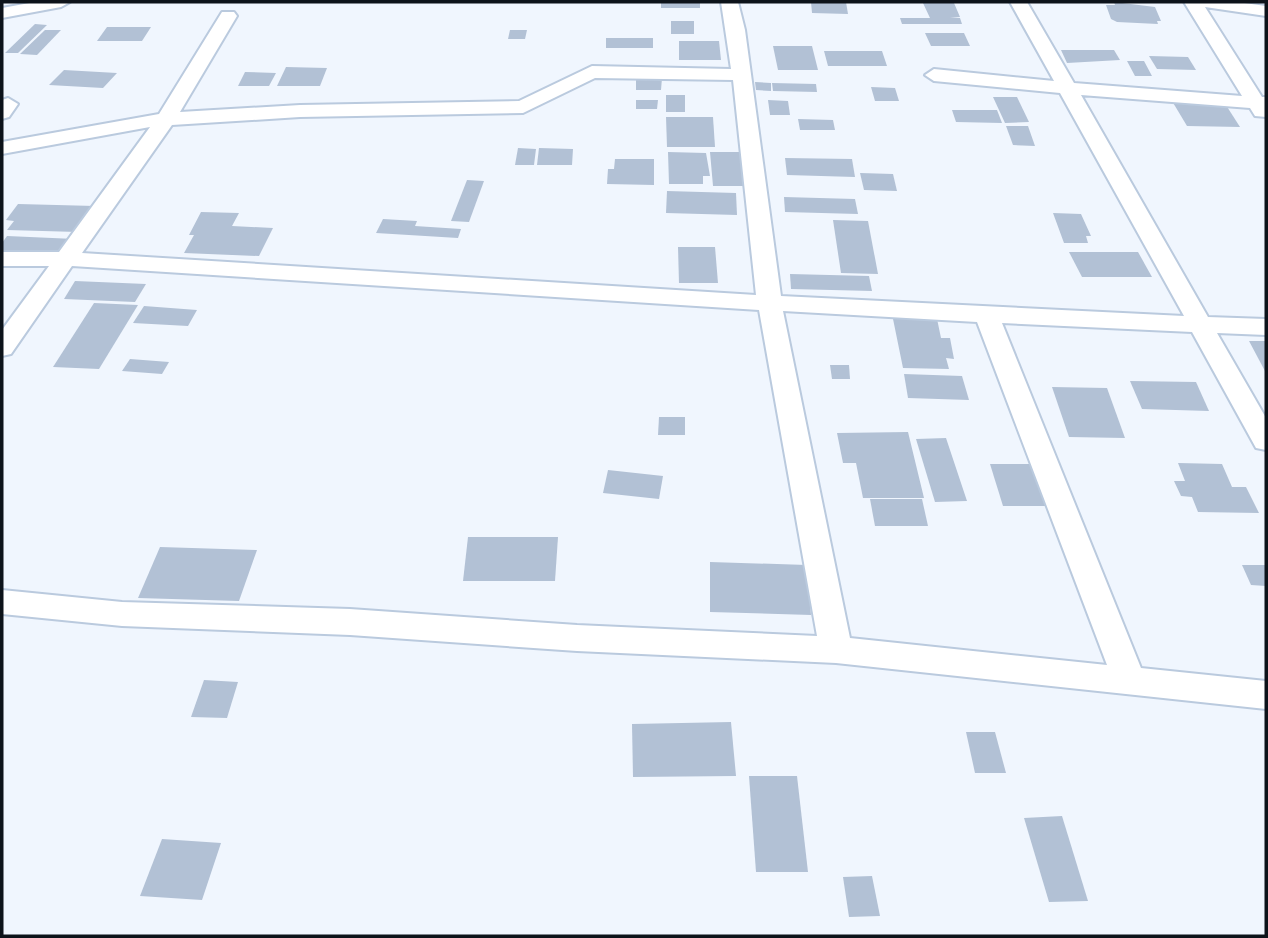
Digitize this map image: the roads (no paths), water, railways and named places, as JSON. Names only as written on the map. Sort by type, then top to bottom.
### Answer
[{"type":"street","points":[[2,13],[61,2]]},
{"type":"street","points":[[730,2],[742,75],[769,300],[836,650]]},
{"type":"street","points":[[1019,2],[1266,440]]},
{"type":"street","points":[[1193,2],[1262,108]]},
{"type":"street","points":[[1203,2],[1266,11]]},
{"type":"street","points":[[2,348],[166,119],[228,16]]},
{"type":"street","points":[[2,148],[118,125],[166,119],[300,111],[510,109],[533,104],[569,82],[592,72],[742,75]]},
{"type":"street","points":[[934,75],[1067,86],[1262,108]]},
{"type":"street","points":[[2,259],[67,259],[769,300],[987,317],[1266,327]]},
{"type":"street","points":[[987,317],[1130,681]]},
{"type":"street","points":[[2,602],[122,614],[350,622],[577,638],[836,650],[1266,695]]}]
